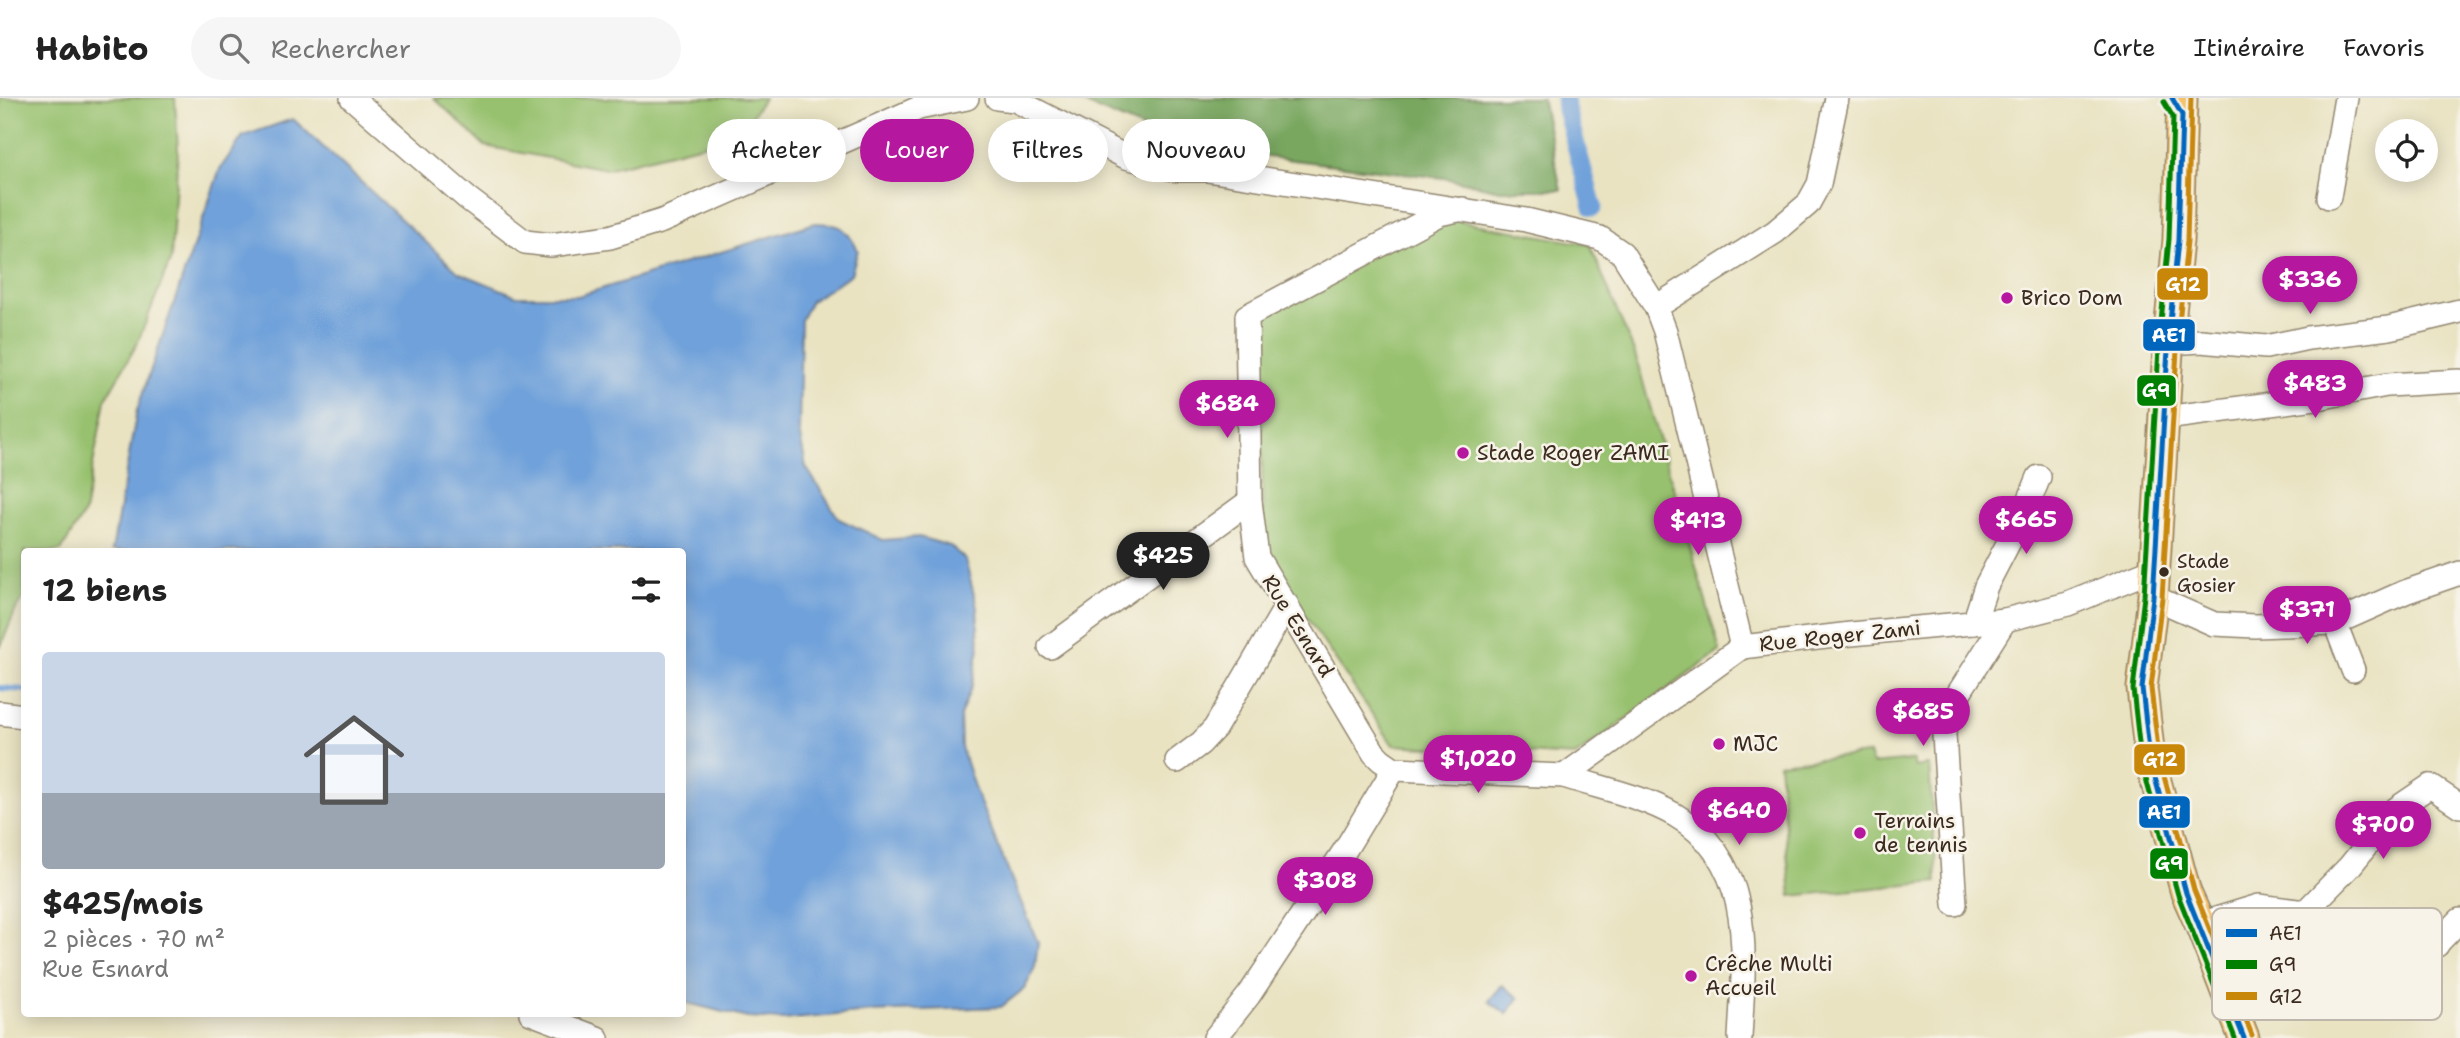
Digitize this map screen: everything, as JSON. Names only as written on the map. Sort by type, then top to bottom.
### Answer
[{"type":"main road","points":[[2179,104],[2178,240],[2168,343],[2153,583],[2142,688],[2150,759],[2186,893],[2212,956]]},
{"type":"main road","points":[[2237,1020],[2244,1038]]},
{"type":"street","points":[[352,98],[467,198],[525,242],[551,245],[610,237],[662,220],[919,108],[967,98]]},
{"type":"street","name":"Rue Roger Zami","points":[[997,98],[1015,100],[1126,157],[1176,170],[1208,170],[1526,220],[1600,238],[1622,253],[1656,307],[1668,344],[1742,647],[2005,620],[2153,583]]},
{"type":"street","points":[[1656,307],[1775,232],[1808,204],[1819,184],[1837,98]]},
{"type":"street","points":[[2329,197],[2346,98]]},
{"type":"street","name":"Rue Esnard","points":[[1394,769],[1374,753],[1256,557],[1250,501],[1247,316],[1439,215],[1463,209]]},
{"type":"street","points":[[2168,343],[2211,341],[2266,347],[2308,338],[2389,328],[2460,311]]},
{"type":"street","points":[[2165,418],[2323,397],[2387,385],[2460,381]]},
{"type":"street","points":[[1975,623],[1986,586],[2025,511],[2039,477]]},
{"type":"street","points":[[1050,647],[1250,501]]},
{"type":"street","points":[[2153,583],[2214,624],[2255,626],[2334,623],[2405,592],[2460,573]]},
{"type":"street","points":[[1177,761],[1201,743],[1215,728],[1287,605]]},
{"type":"street","points":[[1955,904],[1945,718],[2005,620]]},
{"type":"street","points":[[2334,623],[2353,670]]},
{"type":"street","points":[[1564,776],[1742,647]]},
{"type":"street","points":[[0,713],[21,716]]},
{"type":"street","points":[[1215,1038],[1249,995],[1345,850],[1394,769],[1564,776],[1677,816],[1715,849],[1726,867],[1737,895],[1744,942],[1740,1038]]},
{"type":"street","points":[[2309,908],[2350,866],[2396,809],[2430,786],[2460,806]]},
{"type":"street","points":[[2252,908],[2274,908]]},
{"type":"street","points":[[2200,924],[2212,920]]},
{"type":"street","points":[[2442,940],[2460,920]]},
{"type":"street","points":[[542,1017],[597,1038]]},
{"type":"green space","points":[[0,98],[175,98],[178,150],[171,259],[137,344],[105,400],[84,513],[63,548],[21,548],[21,602],[0,648]]},
{"type":"green space","points":[[434,98],[764,98],[750,119],[707,119],[707,144],[606,169],[485,146]]},
{"type":"green space","points":[[1071,98],[1542,98],[1561,190],[1500,190],[1444,178],[1270,157],[1270,119],[1122,119]]},
{"type":"green space","name":"Stade Roger ZAMI","points":[[1441,218],[1590,245],[1635,354],[1720,651],[1575,756],[1393,745],[1263,553],[1261,312]]},
{"type":"green space","name":"Terrains de tennis","points":[[1869,754],[1872,764],[1913,760],[1915,767],[1929,765],[1937,882],[1791,896],[1779,763]]},
{"type":"water","points":[[293,119],[458,272],[517,296],[578,296],[815,223],[831,224],[846,231],[858,250],[851,274],[811,301],[801,320],[799,431],[806,467],[839,519],[883,540],[919,537],[950,546],[965,559],[977,607],[979,648],[972,686],[960,716],[961,747],[976,793],[1038,943],[1035,967],[1025,988],[1001,1007],[870,1012],[783,1020],[747,1018],[686,1003],[686,548],[113,548],[137,410],[220,169],[243,136]]},
{"type":"water","points":[[1502,985],[1519,998],[1507,1014],[1489,1001]]},
{"type":"waterway","points":[[1565,98],[1593,207]]},
{"type":"waterway","points":[[0,688],[21,690]]},
{"type":"transit line","name":"AE1","points":[[2172,98],[2182,115],[2178,240],[2169,333],[2153,597],[2142,688],[2150,759],[2186,893],[2212,958]]},
{"type":"transit line","name":"G12","points":[[2191,98],[2187,241],[2178,334],[2162,598],[2151,688],[2159,757],[2194,890],[2212,935]]},
{"type":"transit line","name":"G9","points":[[2164,102],[2173,117],[2169,239],[2160,332],[2144,596],[2133,689],[2141,761],[2178,895],[2212,980]]},
{"type":"transit line","name":"G9","points":[[2228,1020],[2235,1038]]},
{"type":"transit line","name":"AE1","points":[[2237,1020],[2244,1038]]},
{"type":"transit line","name":"G12","points":[[2246,1020],[2252,1035]]},
{"type":"place","name":"Brico Dom","points":[[2007,298]]},
{"type":"place","name":"Stade Roger ZAMI","points":[[1463,453]]},
{"type":"place","name":"Stade Gosier","points":[[2164,572]]},
{"type":"place","name":"MJC","points":[[1719,744]]},
{"type":"place","name":"Terrains de tennis","points":[[1860,833]]},
{"type":"place","name":"Crêche Multi Accueil","points":[[1691,976]]}]
